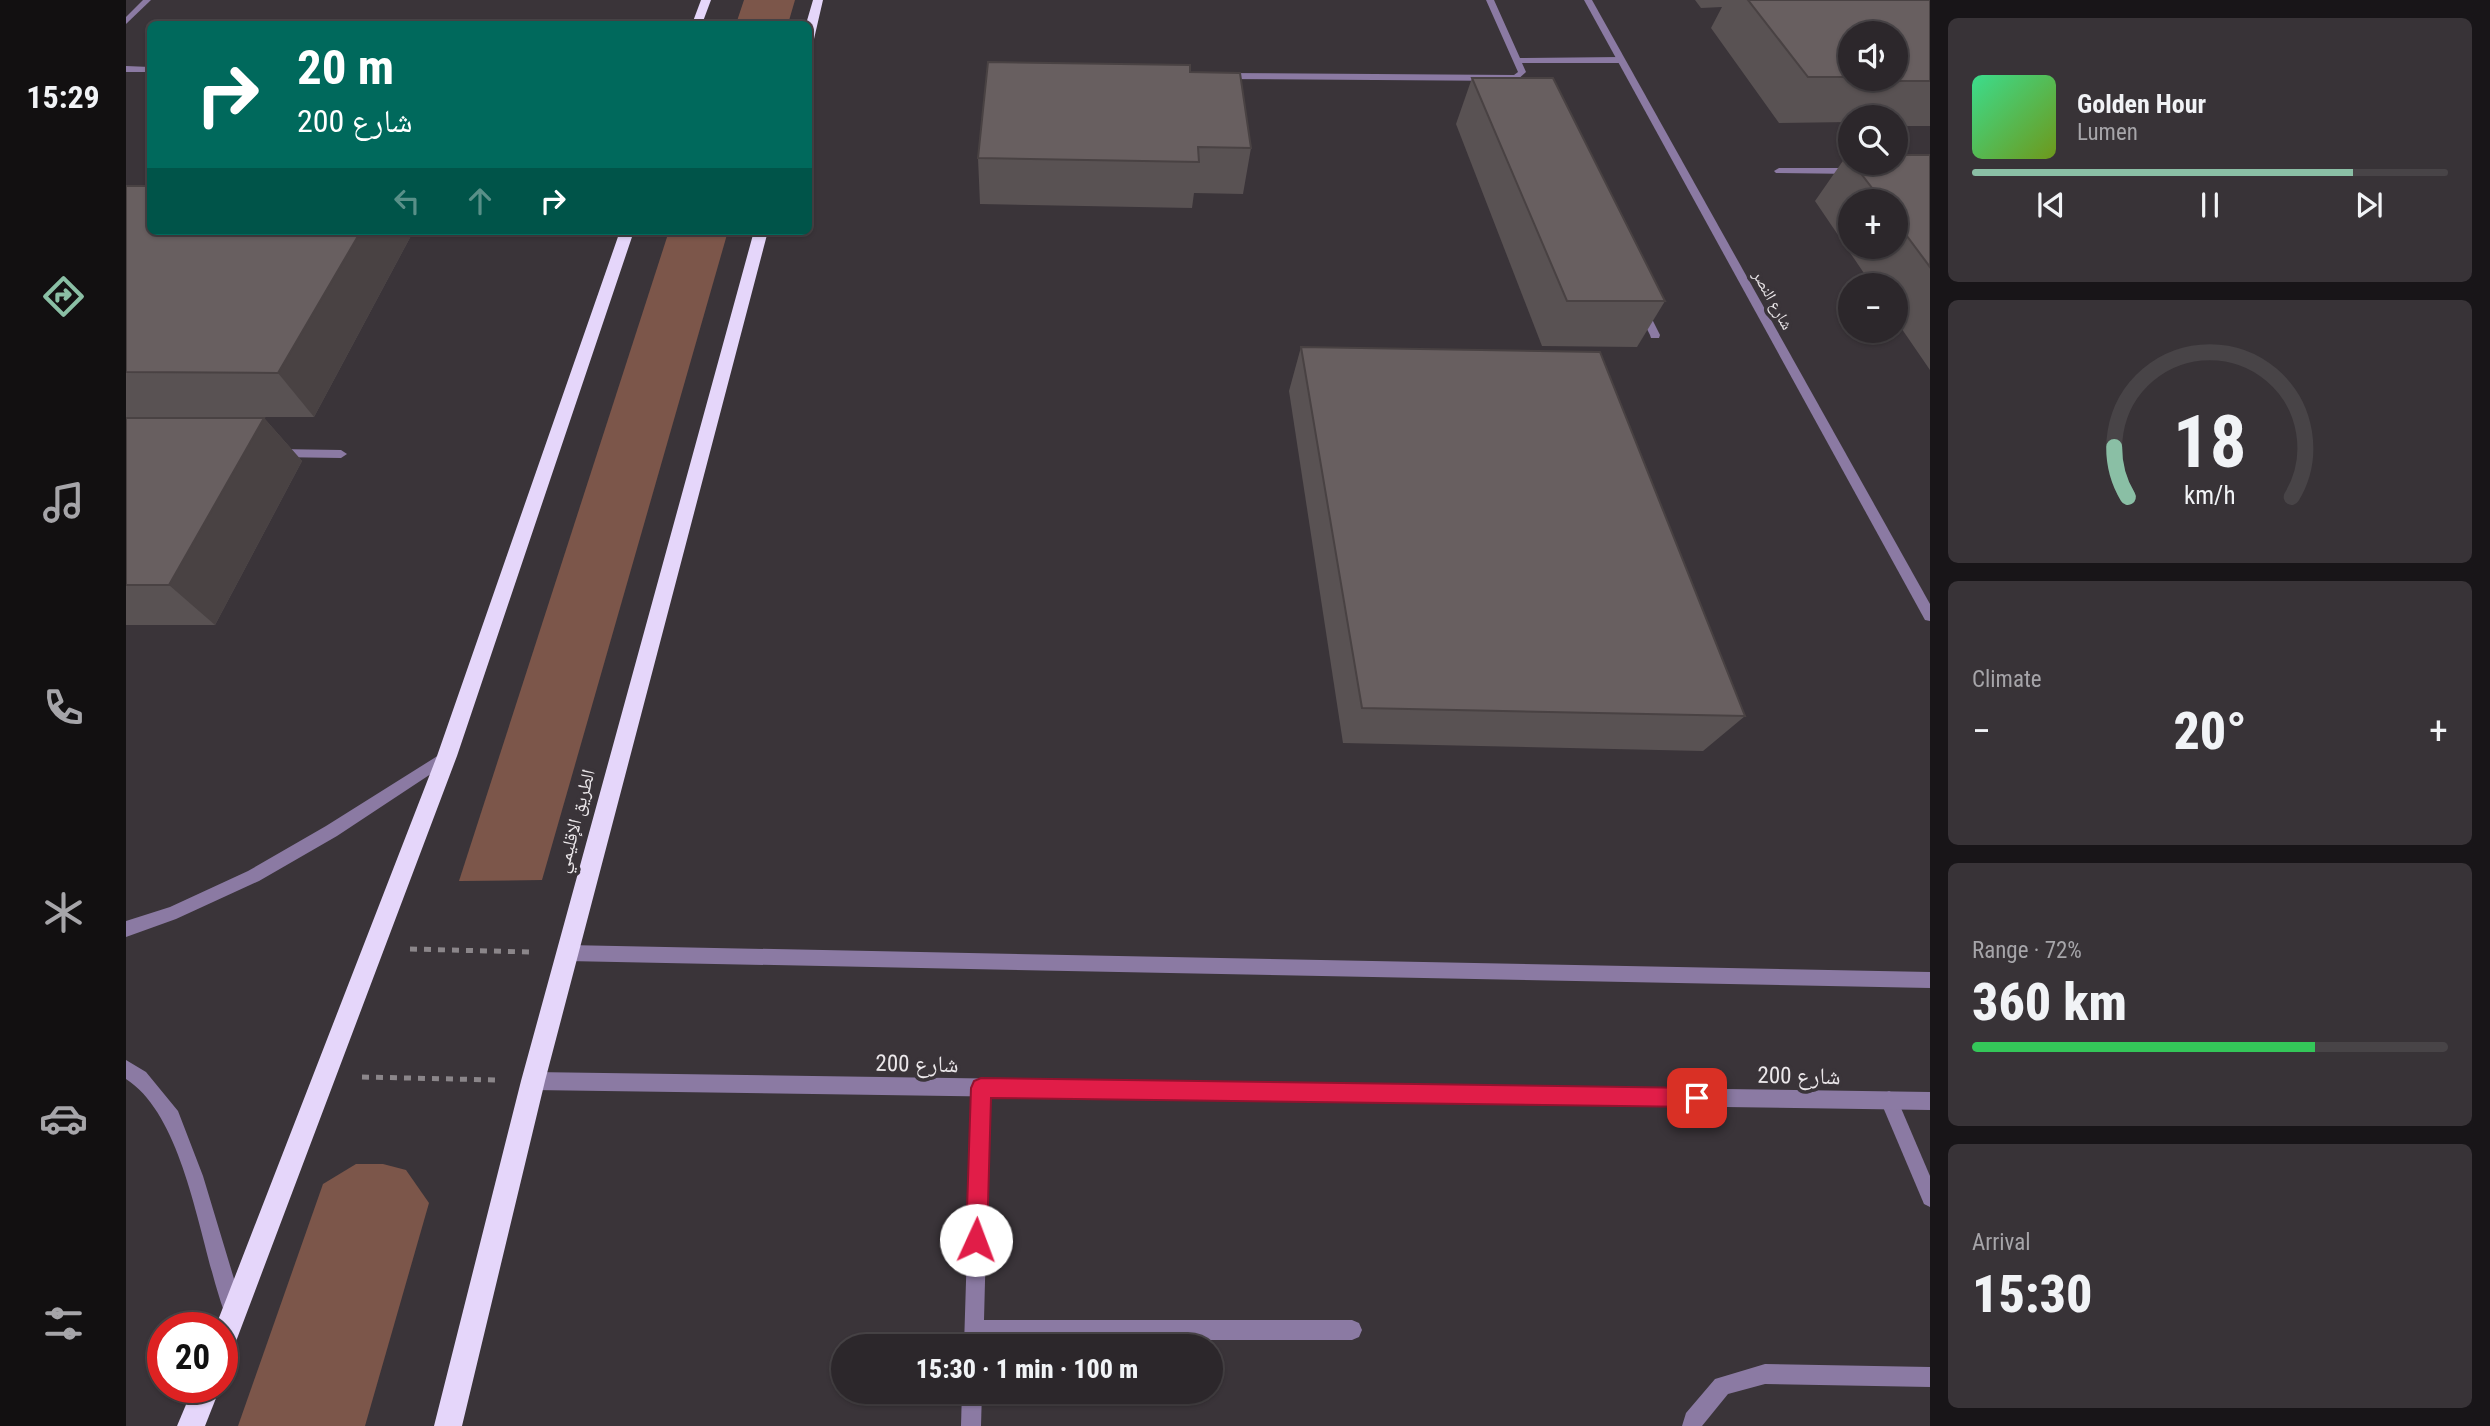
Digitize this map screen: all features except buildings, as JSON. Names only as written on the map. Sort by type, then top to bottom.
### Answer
[{"type":"highway","points":[[698,21],[706,0]]},
{"type":"highway","points":[[812,23],[818,0]]},
{"type":"highway","points":[[234,1312],[447,756],[626,235]]},
{"type":"highway","name":"الطريق الإقليمي","points":[[449,1426],[533,1081],[760,235]]},
{"type":"highway","points":[[191,1426],[200,1403]]},
{"type":"street","points":[[126,22],[147,0]]},
{"type":"street","points":[[1490,0],[1522,72],[1520,75],[1526,88]]},
{"type":"street","name":"شارع النصر","points":[[1588,0],[1930,615]]},
{"type":"street","points":[[1517,61],[1621,60]]},
{"type":"street","points":[[126,69],[147,70]]},
{"type":"street","points":[[1214,76],[1505,79],[1520,75]]},
{"type":"street","points":[[1779,171],[1838,171]]},
{"type":"street","points":[[1636,298],[1655,335]]},
{"type":"street","points":[[260,453],[341,454]]},
{"type":"street","points":[[126,929],[173,914],[234,888],[298,853],[447,756]]},
{"type":"street","points":[[567,953],[1930,980]]},
{"type":"street","points":[[126,1069],[140,1078],[172,1117],[194,1176],[234,1312]]},
{"type":"street","name":"شارع 200","points":[[533,1081],[1930,1101]]},
{"type":"street","points":[[974,1334],[981,1088]]},
{"type":"street","points":[[1889,1100],[1930,1198]]},
{"type":"street","points":[[1163,1334],[1352,1330]]},
{"type":"street","points":[[1692,1426],[1693,1420],[1722,1386],[1765,1374],[1930,1377]]},
{"type":"street","points":[[971,1426],[972,1404]]},
{"type":"path","points":[[374,948],[567,953]]},
{"type":"path","points":[[325,1076],[533,1081]]},
{"type":"shaded area","points":[[744,0],[795,0],[789,21],[737,21]]},
{"type":"shaded area","points":[[668,235],[727,235],[542,880],[459,881]]},
{"type":"shaded area","points":[[356,1164],[383,1164],[406,1170],[429,1203],[365,1426],[238,1426],[323,1184]]},
{"type":"route","points":[[976,1240],[981,1088],[1697,1098]]}]
